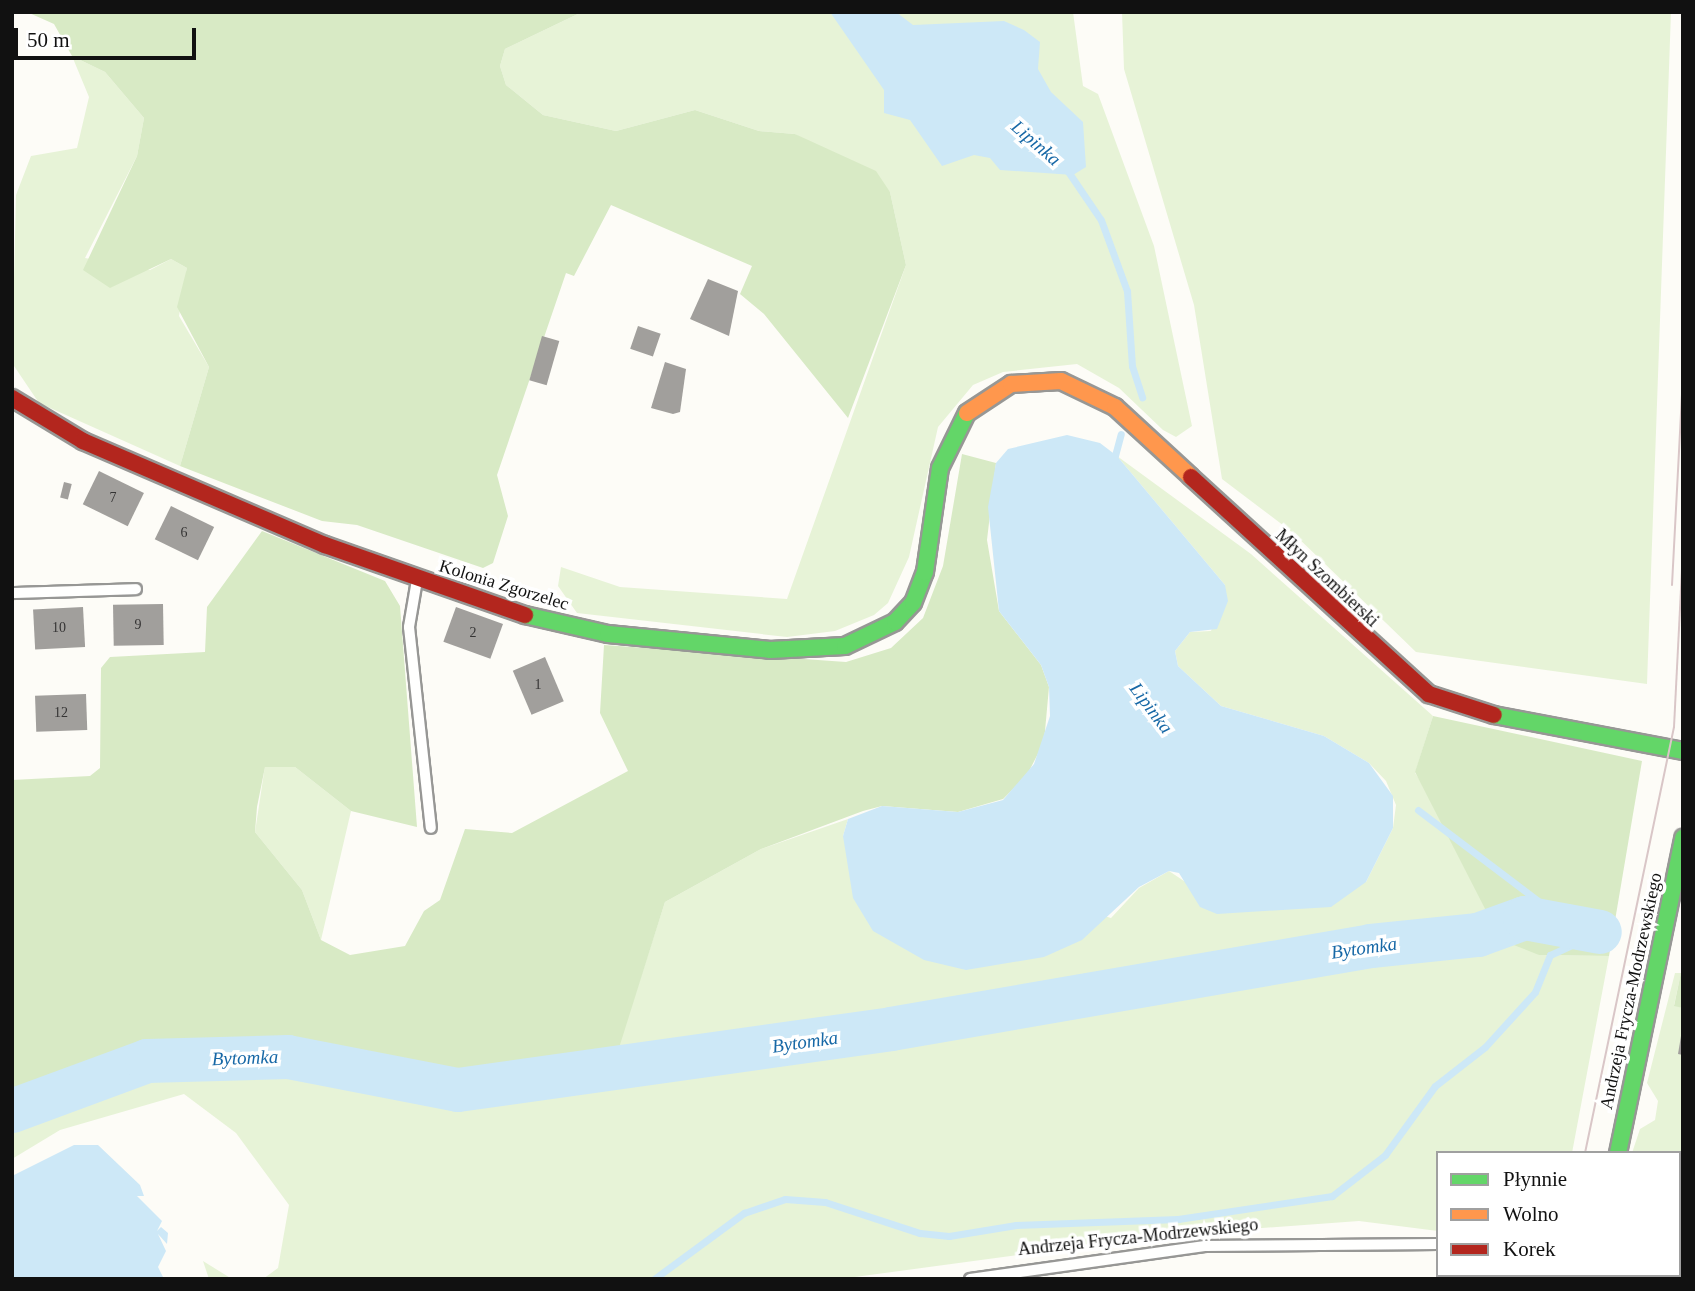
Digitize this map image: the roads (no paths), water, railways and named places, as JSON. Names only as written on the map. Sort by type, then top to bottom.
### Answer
[{"type":"street","name":"Młyn Szombierski","points":[[982,397],[1036,380],[1096,394],[1429,694],[1485,713],[1683,751]]},
{"type":"street","name":"Kolonia Zgorzelec","points":[[12,398],[83,441],[324,545],[527,616],[608,634],[770,650],[845,646],[874,636],[913,603],[925,572],[940,468],[956,429],[982,397]]},
{"type":"street","name":"Andrzeja Frycza-Modrzewskiego","points":[[1618,1151],[1683,838]]},
{"type":"lane","points":[[418,578],[409,626],[431,828]]},
{"type":"lane","points":[[12,593],[136,589]]},
{"type":"lane","name":"Andrzeja Frycza-Modrzewskiego","points":[[970,1279],[1205,1245],[1436,1244]]},
{"type":"water","points":[[830,12],[896,12],[913,25],[1004,21],[1024,30],[1040,42],[1038,69],[1051,92],[1083,122],[1086,167],[1073,175],[1000,170],[990,158],[974,155],[942,166],[910,120],[884,113],[884,90]]},
{"type":"water","points":[[1067,435],[1100,443],[1117,456],[1225,585],[1228,601],[1217,629],[1190,632],[1175,651],[1178,666],[1221,706],[1324,736],[1369,763],[1393,796],[1393,828],[1366,882],[1331,907],[1217,914],[1200,907],[1179,873],[1169,871],[1139,887],[1082,940],[1044,957],[966,970],[924,960],[873,931],[853,898],[843,836],[848,819],[882,806],[958,812],[1003,800],[1034,764],[1050,716],[1049,687],[1041,665],[999,611],[988,507],[996,463],[1008,449]]},
{"type":"water","points":[[74,1145],[98,1145],[140,1185],[144,1196],[137,1196],[162,1221],[157,1231],[161,1227],[168,1233],[167,1244],[158,1234],[166,1251],[158,1267],[164,1279],[12,1279],[12,1176]]},
{"type":"waterway","name":"Lipinka","points":[[1067,170],[1101,220],[1127,291],[1132,366],[1142,397]]},
{"type":"waterway","name":"Lipinka","points":[[1113,463],[1121,434]]},
{"type":"waterway","name":"Lipinka","points":[[1418,810],[1565,921]]},
{"type":"waterway","name":"Bytomka","points":[[12,1111],[147,1061],[288,1057],[458,1090],[891,1029],[1371,946],[1478,935],[1525,918],[1600,932]]},
{"type":"waterway","points":[[654,1279],[744,1213],[785,1199],[825,1202],[920,1233],[949,1236],[1016,1225],[1178,1219],[1332,1196],[1385,1155],[1435,1086],[1485,1047],[1535,992],[1550,955],[1600,932]]},
{"type":"tram line","points":[[1672,585],[1683,374]]},
{"type":"tram line","points":[[1585,1151],[1674,727],[1683,552]]}]
